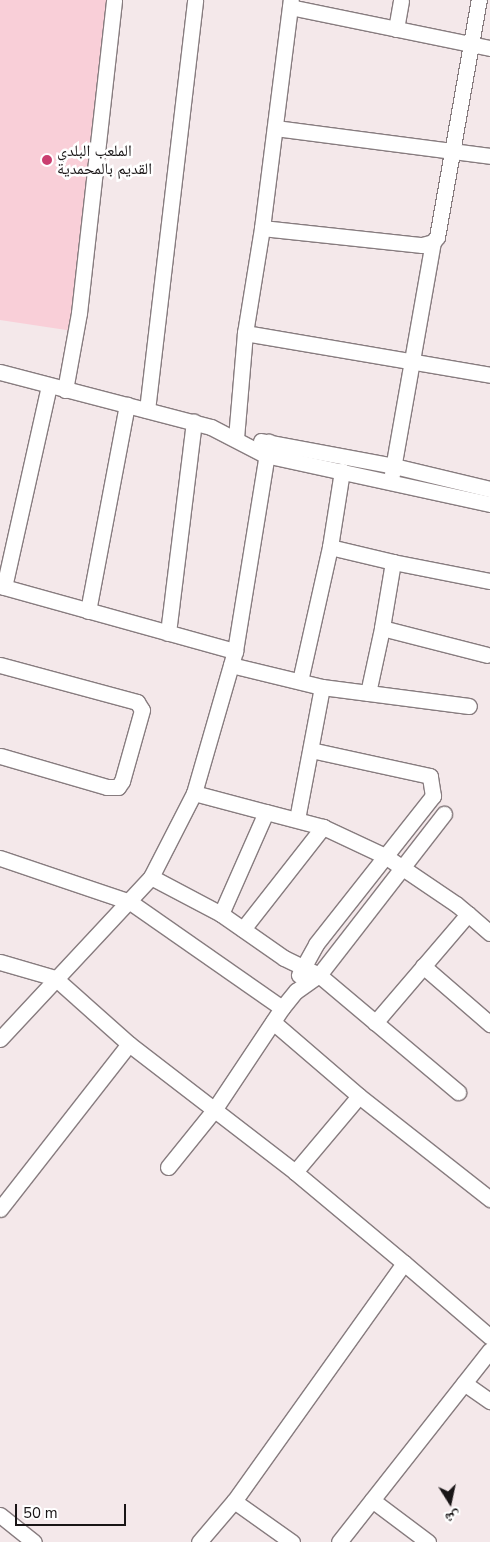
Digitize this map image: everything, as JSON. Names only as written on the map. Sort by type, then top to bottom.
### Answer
[{"type":"street","points":[[65,390],[79,313],[114,0]]},
{"type":"street","points":[[147,410],[195,0]]},
{"type":"street","points":[[396,29],[401,0]]},
{"type":"street","points":[[393,473],[414,362],[433,242],[452,150],[469,44],[479,0]]},
{"type":"street","points":[[238,439],[245,333],[262,228],[291,4],[396,29],[490,48]]},
{"type":"street","points":[[274,128],[490,156]]},
{"type":"street","points":[[262,228],[422,245],[433,242]]},
{"type":"street","points":[[245,333],[490,374]]},
{"type":"street","points":[[0,372],[194,422],[267,449],[342,471],[393,473],[490,504]]},
{"type":"street","points":[[49,386],[2,587],[168,633],[233,658],[322,687],[469,706]]},
{"type":"street","points":[[88,611],[127,405]]},
{"type":"street","points":[[168,633],[194,422]]},
{"type":"street","points":[[267,449],[490,489]]},
{"type":"street","points":[[1,1036],[130,902],[151,877],[194,793],[233,658],[267,449]]},
{"type":"street","points":[[300,681],[330,547],[342,471]]},
{"type":"street","points":[[330,547],[393,562],[490,581]]},
{"type":"street","points":[[368,693],[382,628],[393,562]]},
{"type":"street","points":[[382,628],[487,655]]},
{"type":"street","points":[[0,665],[138,702],[142,710],[122,781],[118,787],[107,787],[0,756]]},
{"type":"street","points":[[297,819],[322,687]]},
{"type":"street","points":[[296,991],[301,966],[385,856],[429,804],[433,796],[430,776],[311,750]]},
{"type":"street","points":[[194,793],[323,826],[385,856],[468,914],[490,933]]},
{"type":"street","points":[[220,914],[266,812]]},
{"type":"street","points":[[168,1167],[214,1110],[282,1008],[296,991],[319,975],[444,814]]},
{"type":"street","points":[[243,929],[323,826]]},
{"type":"street","points":[[0,858],[130,902],[282,1008]]},
{"type":"street","points":[[151,877],[220,914],[284,958],[319,975],[458,1092]]},
{"type":"street","points":[[375,1023],[468,914]]},
{"type":"street","points":[[0,962],[55,978],[129,1044],[295,1172],[490,1337]]},
{"type":"street","points":[[423,966],[490,1024]]},
{"type":"street","points":[[273,1022],[359,1096],[490,1199]]},
{"type":"street","points":[[0,1209],[129,1044]]},
{"type":"street","points":[[295,1172],[359,1096]]},
{"type":"street","points":[[199,1542],[234,1501],[404,1263]]},
{"type":"street","points":[[339,1542],[490,1350]]},
{"type":"street","points":[[464,1383],[490,1401]]},
{"type":"street","points":[[372,1500],[428,1542]]},
{"type":"street","points":[[234,1501],[292,1542]]},
{"type":"street","points":[[0,1515],[29,1540]]},
{"type":"shaded area","name":"الملعب البلدي القديم بالمحمدية","points":[[0,0],[112,0],[73,331],[0,320]]},
{"type":"place","name":"الملعب البلدي القديم بالمحمدية","points":[[47,160]]}]
